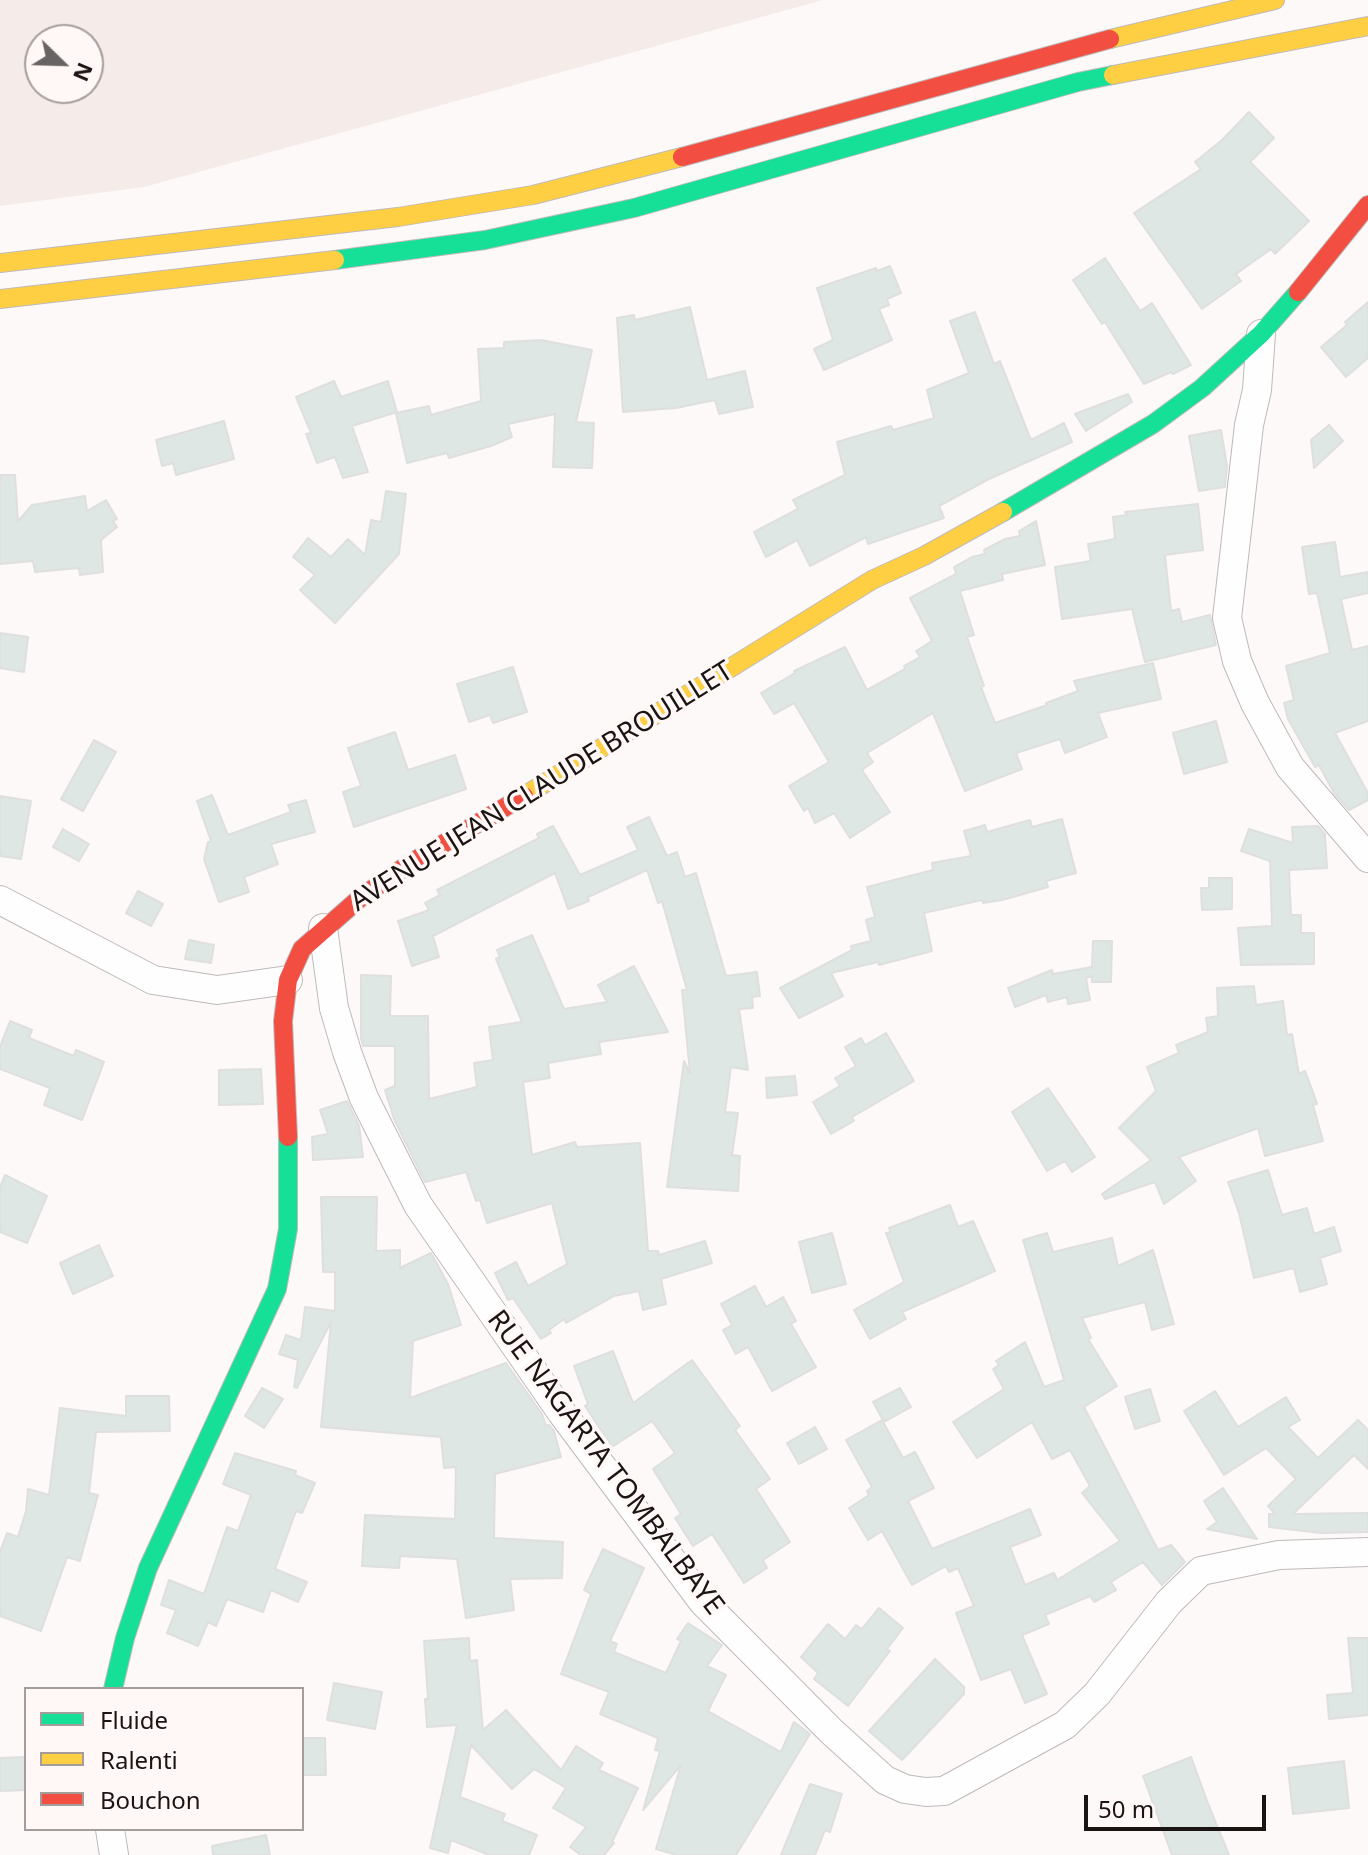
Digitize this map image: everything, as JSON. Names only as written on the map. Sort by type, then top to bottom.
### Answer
[{"type":"main road","points":[[0,263],[398,217],[533,195],[1152,27],[1275,0]]},
{"type":"main road","points":[[0,299],[485,240],[634,208],[1078,82],[1368,26]]},
{"type":"main road","name":"AVENUE JEAN CLAUDE BROUILLET","points":[[113,1687],[125,1638],[148,1568],[277,1289],[288,1229],[289,1156],[283,1021],[288,980],[302,949],[360,898],[409,864],[678,702],[872,580],[924,556],[1141,432],[1202,388],[1261,334],[1368,205]]},
{"type":"street","points":[[1261,334],[1257,390],[1249,425],[1227,618],[1237,661],[1255,703],[1290,767],[1368,858]]},
{"type":"street","points":[[0,900],[153,980],[217,990],[288,980]]},
{"type":"street","name":"RUE NAGARTA TOMBALBAYE","points":[[323,928],[334,1008],[347,1052],[364,1098],[418,1205],[562,1413],[703,1602],[831,1731],[885,1780],[905,1789],[944,1791],[1065,1725],[1097,1694],[1169,1602],[1201,1571],[1279,1555],[1368,1552]]},
{"type":"street","points":[[110,1831],[114,1855]]},
{"type":"shaded area","points":[[0,0],[823,0],[144,187],[0,206]]},
{"type":"building","points":[[1249,112],[1274,138],[1250,162],[1309,221],[1275,254],[1271,249],[1236,274],[1241,281],[1202,309],[1134,213],[1201,169],[1195,162]]},
{"type":"building","points":[[1105,258],[1140,311],[1152,303],[1191,365],[1144,384],[1105,322],[1102,324],[1073,280]]},
{"type":"building","points":[[890,266],[901,293],[887,299],[889,305],[879,309],[892,340],[824,370],[814,349],[833,340],[817,288]]},
{"type":"building","points":[[1368,302],[1368,358],[1346,377],[1321,347]]},
{"type":"building","points":[[690,307],[707,380],[745,371],[753,407],[719,414],[715,400],[676,408],[623,412],[617,318],[634,315],[635,320]]},
{"type":"building","points":[[975,312],[994,364],[1000,361],[1031,440],[1064,423],[1072,442],[989,479],[939,506],[944,518],[868,544],[866,537],[810,566],[797,540],[766,557],[754,532],[798,509],[793,500],[845,475],[837,442],[891,426],[893,430],[934,418],[927,390],[969,373],[950,321]]},
{"type":"building","points":[[541,340],[592,350],[576,422],[594,423],[592,468],[553,467],[555,414],[508,424],[512,437],[491,446],[449,458],[447,453],[407,463],[396,413],[429,406],[431,415],[481,401],[478,349],[504,348],[504,342]]},
{"type":"building","points":[[334,381],[341,397],[388,381],[397,412],[352,426],[368,472],[343,478],[335,457],[317,463],[306,434],[311,433],[296,397]]},
{"type":"building","points":[[1128,394],[1132,402],[1086,431],[1075,414]]},
{"type":"building","points":[[224,421],[234,459],[176,475],[173,463],[162,466],[156,440]]},
{"type":"building","points":[[1329,425],[1343,441],[1314,468],[1311,440]]},
{"type":"building","points":[[1221,430],[1227,466],[1225,487],[1199,491],[1189,436]]},
{"type":"building","points":[[0,475],[15,475],[18,521],[32,505],[85,496],[87,511],[106,500],[117,519],[113,521],[117,527],[101,540],[103,572],[80,575],[79,568],[35,572],[33,561],[0,564]]},
{"type":"building","points":[[386,491],[406,494],[399,554],[335,623],[300,590],[315,575],[293,557],[308,538],[331,557],[348,539],[365,555],[371,520],[381,522]]},
{"type":"building","points":[[1198,504],[1203,550],[1165,555],[1171,611],[1179,609],[1182,622],[1210,615],[1216,645],[1145,662],[1132,609],[1062,619],[1055,567],[1091,561],[1088,544],[1115,539],[1113,517],[1127,515],[1125,512]]},
{"type":"building","points":[[1036,521],[1045,565],[1002,574],[1003,580],[960,591],[974,635],[967,637],[995,723],[1078,691],[1074,681],[1153,663],[1161,699],[1098,713],[1107,737],[1065,753],[1060,739],[1016,753],[1022,769],[965,791],[933,713],[867,753],[873,762],[862,770],[890,812],[850,838],[834,813],[815,823],[808,808],[804,811],[789,786],[829,762],[794,703],[774,714],[761,693],[794,671],[845,647],[867,690],[905,669],[904,666],[920,657],[916,651],[932,641],[910,598],[956,574],[954,567],[985,554],[984,550],[1005,539],[1020,536],[1019,531]]},
{"type":"building","points":[[1335,542],[1340,577],[1368,572],[1368,593],[1341,599],[1352,650],[1368,646],[1368,721],[1335,733],[1368,793],[1368,800],[1349,810],[1334,793],[1319,765],[1315,767],[1288,719],[1284,703],[1294,700],[1286,666],[1330,653],[1317,593],[1309,594],[1302,547]]},
{"type":"building","points":[[0,633],[28,637],[24,672],[0,668]]},
{"type":"building","points":[[513,667],[527,712],[493,723],[490,715],[469,722],[457,684]]},
{"type":"building","points":[[1216,721],[1227,762],[1184,774],[1173,733]]},
{"type":"building","points":[[395,732],[408,770],[455,755],[466,789],[354,827],[343,792],[361,786],[348,748]]},
{"type":"building","points":[[94,740],[116,752],[83,811],[61,799]]},
{"type":"building","points":[[212,795],[228,835],[291,812],[288,805],[306,800],[315,832],[271,844],[278,864],[244,877],[249,892],[219,902],[204,859],[208,842],[211,841],[197,801]]},
{"type":"building","points":[[0,796],[31,801],[21,859],[0,856]]},
{"type":"building","points":[[649,817],[667,856],[677,852],[685,877],[696,873],[726,976],[757,972],[760,996],[752,997],[753,1008],[739,1009],[748,1070],[731,1067],[725,1112],[738,1113],[732,1155],[740,1156],[738,1191],[667,1187],[684,1061],[690,1073],[682,990],[687,990],[662,901],[658,903],[647,870],[568,909],[555,873],[433,936],[439,957],[412,966],[398,921],[429,910],[425,903],[440,895],[437,890],[539,838],[537,834],[553,826],[580,875],[638,850],[627,827]]},
{"type":"building","points":[[1062,819],[1076,873],[1046,881],[1048,887],[1002,900],[983,903],[982,900],[924,913],[932,951],[831,973],[843,996],[799,1018],[780,988],[852,950],[851,946],[871,941],[866,920],[875,917],[867,887],[933,870],[932,863],[971,856],[964,831],[985,825],[987,832],[1030,820],[1032,827]]},
{"type":"building","points":[[1318,826],[1325,834],[1327,868],[1289,870],[1291,915],[1301,915],[1301,933],[1314,933],[1314,964],[1241,965],[1238,928],[1272,926],[1270,861],[1241,851],[1249,829],[1293,843],[1292,827]]},
{"type":"building","points":[[63,829],[89,844],[79,861],[53,847]]},
{"type":"building","points":[[1209,878],[1232,878],[1232,909],[1202,910],[1201,888],[1209,888]]},
{"type":"building","points":[[138,891],[163,904],[151,926],[126,913]]},
{"type":"building","points":[[532,935],[564,1009],[607,1002],[598,985],[634,966],[668,1032],[599,1042],[601,1054],[548,1063],[550,1078],[523,1082],[532,1155],[575,1142],[577,1147],[640,1143],[648,1251],[658,1251],[659,1255],[705,1241],[712,1263],[661,1279],[666,1304],[643,1310],[639,1291],[614,1296],[566,1323],[564,1319],[541,1339],[513,1298],[508,1300],[495,1273],[516,1262],[528,1286],[567,1264],[552,1203],[487,1223],[466,1172],[425,1182],[394,1119],[385,1090],[395,1086],[395,1046],[363,1046],[361,1038],[361,975],[391,976],[390,1016],[428,1016],[429,1099],[477,1087],[474,1063],[493,1060],[489,1027],[522,1022],[496,959],[500,957],[497,950]]},
{"type":"building","points":[[189,940],[214,945],[211,963],[185,959]]},
{"type":"building","points":[[1093,941],[1112,941],[1111,982],[1092,982],[1092,976],[1086,978],[1090,1000],[1068,1004],[1067,997],[1048,1002],[1046,995],[1015,1007],[1008,988],[1052,970],[1053,974],[1092,967]]},
{"type":"building","points":[[1254,986],[1256,1005],[1283,1001],[1287,1035],[1292,1034],[1299,1074],[1305,1071],[1313,1092],[1317,1104],[1313,1105],[1323,1141],[1265,1156],[1258,1128],[1179,1157],[1196,1181],[1164,1204],[1155,1182],[1105,1199],[1102,1194],[1151,1160],[1119,1128],[1156,1091],[1147,1067],[1179,1053],[1176,1045],[1208,1032],[1206,1018],[1218,1016],[1217,988]]},
{"type":"building","points":[[10,1021],[32,1030],[29,1038],[74,1056],[76,1050],[104,1062],[82,1120],[44,1105],[50,1088],[0,1069],[0,1047]]},
{"type":"building","points":[[886,1033],[914,1081],[852,1117],[854,1121],[831,1134],[813,1102],[840,1086],[835,1078],[856,1066],[845,1047],[861,1038],[865,1045]]},
{"type":"building","points":[[261,1069],[263,1104],[219,1105],[219,1070]]},
{"type":"building","points":[[795,1076],[797,1095],[767,1098],[766,1078]]},
{"type":"building","points":[[1048,1088],[1095,1157],[1072,1172],[1065,1161],[1047,1171],[1012,1112]]},
{"type":"building","points":[[347,1101],[359,1126],[363,1157],[313,1160],[312,1137],[328,1134],[320,1110]]},
{"type":"building","points":[[1268,1170],[1282,1215],[1307,1208],[1314,1234],[1334,1227],[1341,1251],[1320,1258],[1327,1284],[1300,1292],[1294,1268],[1254,1278],[1239,1213],[1228,1182]]},
{"type":"building","points":[[5,1175],[47,1196],[27,1243],[0,1232],[0,1187]]},
{"type":"building","points":[[321,1197],[377,1197],[376,1251],[400,1250],[400,1268],[431,1253],[448,1284],[461,1325],[413,1341],[410,1398],[506,1363],[542,1414],[546,1426],[549,1425],[554,1431],[561,1457],[495,1474],[494,1538],[563,1542],[562,1578],[510,1579],[514,1610],[466,1618],[457,1559],[400,1556],[399,1568],[362,1566],[365,1515],[455,1519],[456,1467],[444,1468],[441,1437],[321,1427],[331,1322],[297,1388],[294,1387],[298,1360],[279,1354],[286,1335],[301,1340],[305,1307],[335,1311],[335,1272],[323,1272]]},
{"type":"building","points":[[950,1205],[958,1227],[973,1221],[995,1271],[902,1312],[906,1319],[870,1339],[854,1310],[904,1282],[886,1233],[891,1232],[889,1228]]},
{"type":"building","points":[[832,1233],[846,1284],[812,1293],[799,1242]]},
{"type":"building","points":[[1047,1233],[1053,1252],[1112,1238],[1118,1266],[1153,1250],[1174,1324],[1152,1330],[1145,1302],[1082,1318],[1091,1338],[1088,1339],[1117,1386],[1084,1407],[1158,1550],[1171,1545],[1185,1562],[1162,1585],[1143,1562],[1111,1582],[1116,1590],[1094,1602],[1090,1596],[1045,1615],[1049,1624],[1022,1635],[1047,1694],[1025,1703],[1011,1669],[981,1680],[956,1613],[974,1606],[958,1568],[949,1572],[946,1566],[912,1585],[882,1531],[868,1540],[849,1508],[869,1495],[867,1491],[872,1487],[846,1440],[882,1420],[903,1458],[915,1452],[934,1488],[908,1501],[932,1549],[1030,1509],[1041,1535],[1010,1547],[1025,1585],[1054,1573],[1057,1580],[1120,1541],[1082,1493],[1090,1486],[1070,1450],[1052,1459],[1032,1422],[977,1458],[953,1422],[1004,1389],[993,1369],[999,1365],[996,1361],[1025,1342],[1044,1387],[1064,1380],[1023,1240]]},
{"type":"building","points":[[99,1245],[113,1276],[73,1294],[60,1263]]},
{"type":"building","points":[[755,1286],[766,1307],[783,1297],[796,1321],[791,1324],[816,1367],[772,1391],[748,1347],[736,1354],[723,1330],[732,1325],[721,1304]]},
{"type":"building","points":[[613,1351],[633,1403],[692,1360],[740,1426],[735,1430],[770,1479],[756,1489],[790,1542],[763,1560],[767,1568],[744,1583],[712,1534],[693,1546],[675,1518],[681,1514],[653,1469],[675,1453],[652,1421],[612,1447],[585,1406],[588,1404],[574,1366]]},
{"type":"building","points":[[262,1388],[283,1399],[264,1428],[245,1416]]},
{"type":"building","points":[[900,1388],[911,1407],[884,1422],[873,1402]]},
{"type":"building","points":[[1150,1389],[1160,1421],[1135,1429],[1125,1397]]},
{"type":"building","points":[[1215,1391],[1238,1427],[1286,1397],[1300,1420],[1288,1427],[1318,1458],[1358,1420],[1368,1430],[1368,1469],[1354,1455],[1293,1514],[1368,1513],[1368,1532],[1321,1533],[1269,1527],[1269,1514],[1275,1514],[1268,1506],[1296,1479],[1266,1448],[1224,1475],[1184,1411]]},
{"type":"building","points":[[126,1396],[169,1396],[170,1431],[96,1432],[89,1493],[98,1495],[80,1561],[67,1557],[41,1631],[0,1616],[0,1552],[7,1533],[18,1537],[26,1511],[28,1489],[49,1495],[60,1408],[126,1416]]},
{"type":"building","points":[[815,1427],[827,1449],[799,1464],[787,1443]]},
{"type":"building","points":[[235,1453],[296,1471],[295,1475],[315,1483],[302,1513],[296,1511],[275,1569],[307,1582],[298,1602],[271,1590],[263,1612],[227,1599],[216,1626],[208,1622],[198,1646],[167,1633],[176,1610],[161,1605],[169,1580],[204,1594],[227,1527],[238,1531],[251,1495],[223,1484]]},
{"type":"building","points":[[1223,1488],[1257,1539],[1207,1529],[1217,1522],[1204,1501]]},
{"type":"building","points":[[603,1549],[644,1568],[610,1641],[617,1644],[614,1652],[666,1673],[681,1641],[677,1639],[688,1623],[722,1645],[707,1666],[726,1675],[708,1711],[781,1752],[794,1722],[810,1734],[736,1855],[677,1855],[656,1849],[681,1765],[643,1810],[660,1751],[655,1750],[658,1738],[600,1714],[609,1692],[561,1674],[591,1594],[584,1590]]},
{"type":"building","points":[[879,1608],[903,1628],[887,1649],[890,1651],[848,1706],[814,1679],[818,1673],[801,1657],[828,1624],[845,1639],[856,1625],[862,1629]]},
{"type":"building","points":[[469,1638],[470,1661],[477,1660],[483,1730],[506,1710],[561,1770],[576,1746],[603,1763],[599,1770],[638,1788],[614,1843],[604,1855],[581,1855],[570,1847],[586,1827],[553,1808],[566,1788],[534,1769],[512,1789],[471,1745],[460,1797],[505,1814],[502,1821],[537,1835],[529,1855],[489,1855],[451,1840],[448,1853],[430,1848],[457,1725],[427,1727],[424,1641]]},
{"type":"building","points":[[1348,1638],[1368,1638],[1368,1715],[1329,1719],[1327,1695],[1353,1693]]},
{"type":"building","points":[[935,1659],[964,1687],[964,1694],[902,1760],[869,1731]]},
{"type":"building","points":[[334,1683],[382,1692],[375,1729],[327,1720]]},
{"type":"building","points":[[304,1738],[325,1738],[326,1775],[304,1775]]},
{"type":"building","points":[[24,1757],[24,1790],[0,1791],[0,1758]]},
{"type":"building","points":[[1191,1757],[1229,1855],[1172,1855],[1143,1776]]},
{"type":"building","points":[[1344,1761],[1349,1808],[1293,1814],[1288,1768]]},
{"type":"building","points":[[810,1784],[842,1794],[830,1832],[825,1830],[815,1855],[781,1855]]},
{"type":"building","points":[[266,1835],[270,1855],[213,1855],[212,1846]]},
{"type":"traffic: fast","points":[[335,260],[485,240],[634,208],[1078,82],[1113,75]]},
{"type":"traffic: fast","points":[[1003,512],[1153,424],[1202,388],[1261,334],[1298,292]]},
{"type":"traffic: fast","points":[[113,1687],[125,1638],[148,1568],[277,1289],[288,1229],[288,1137]]},
{"type":"traffic: slow","points":[[1110,39],[1275,0]]},
{"type":"traffic: slow","points":[[1113,75],[1368,26]]},
{"type":"traffic: slow","points":[[0,263],[398,217],[533,195],[682,157]]},
{"type":"traffic: slow","points":[[0,299],[335,260]]},
{"type":"traffic: slow","points":[[524,796],[872,580],[924,556],[1003,512]]},
{"type":"traffic: jam","points":[[682,157],[1110,39]]},
{"type":"traffic: jam","points":[[1298,292],[1368,205]]},
{"type":"traffic: jam","points":[[288,1137],[283,1021],[288,980],[302,949],[360,898],[409,864],[524,796]]}]
